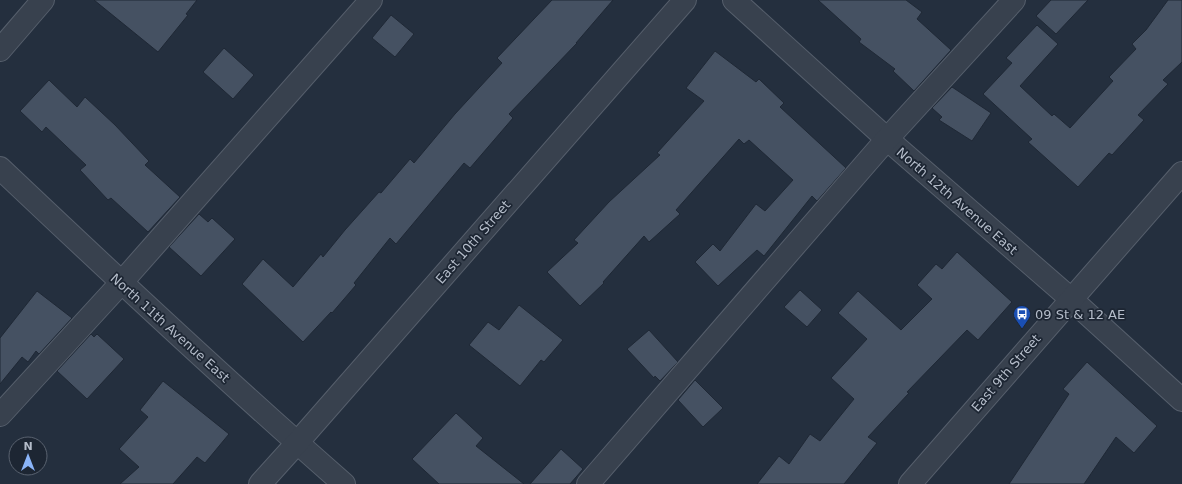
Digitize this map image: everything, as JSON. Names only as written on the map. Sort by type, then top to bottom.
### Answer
[{"type":"street","points":[[0,50],[43,0]]},
{"type":"street","points":[[0,415],[121,283],[371,0]]},
{"type":"street","name":"East 10th Street","points":[[260,484],[298,443],[686,0]]},
{"type":"street","name":"North 12th Avenue East","points":[[734,0],[887,139],[1071,299],[1182,400]]},
{"type":"street","points":[[588,484],[887,139],[1014,0]]},
{"type":"street","name":"North 11th Avenue East","points":[[0,168],[121,283],[344,484]]},
{"type":"street","name":"East 9th Street","points":[[910,484],[1182,173]]},
{"type":"building","points":[[94,0],[197,0],[186,14],[188,15],[158,52]]},
{"type":"building","points":[[552,0],[613,0],[577,43],[509,114],[513,118],[470,168],[464,163],[396,244],[390,238],[354,283],[356,285],[332,313],[331,312],[303,342],[242,284],[263,259],[293,287],[321,254],[323,257],[345,230],[379,192],[381,193],[410,159],[414,163],[455,114],[502,63],[497,58]]},
{"type":"building","points":[[818,0],[906,0],[922,12],[917,19],[951,50],[914,91],[893,71],[895,69],[859,42],[861,39]]},
{"type":"building","points":[[1051,0],[1088,0],[1056,34],[1036,16]]},
{"type":"building","points":[[1168,0],[1182,0],[1182,62],[1163,80],[1168,84],[1138,115],[1144,120],[1112,155],[1109,153],[1078,187],[1028,142],[1032,139],[983,94],[1012,63],[1006,58],[1037,25],[1058,44],[1020,86],[1052,116],[1054,114],[1070,128],[1113,81],[1109,77],[1136,49],[1132,44],[1146,30]]},
{"type":"building","points":[[391,15],[414,34],[395,57],[372,38]]},
{"type":"building","points":[[224,48],[254,75],[233,99],[203,72]]},
{"type":"building","points":[[715,51],[756,82],[759,79],[784,103],[780,107],[846,168],[817,201],[812,196],[764,256],[757,250],[718,286],[695,262],[713,244],[720,251],[756,204],[765,211],[793,180],[749,140],[744,144],[739,139],[676,210],[680,214],[649,242],[644,236],[603,282],[604,283],[580,306],[547,272],[578,243],[574,240],[609,202],[660,155],[657,153],[704,101],[686,88]]},
{"type":"building","points":[[49,80],[77,107],[85,97],[115,125],[149,161],[145,165],[180,197],[148,232],[111,198],[108,200],[80,170],[86,165],[46,127],[42,132],[20,111]]},
{"type":"building","points":[[952,87],[991,113],[972,141],[939,120],[942,117],[932,108]]},
{"type":"building","points":[[199,214],[208,222],[212,218],[235,239],[201,276],[169,247]]},
{"type":"building","points":[[957,252],[1012,302],[978,340],[967,330],[907,392],[909,393],[868,437],[877,443],[844,484],[757,484],[779,456],[789,464],[810,434],[820,441],[854,399],[831,378],[867,339],[838,313],[858,291],[901,330],[932,299],[917,285],[936,264],[942,269]]},
{"type":"building","points":[[800,290],[822,310],[807,327],[784,307]]},
{"type":"building","points":[[37,291],[72,318],[39,354],[36,351],[28,362],[22,357],[0,384],[0,338]]},
{"type":"building","points":[[519,305],[563,340],[544,362],[541,360],[520,386],[469,345],[488,322],[499,330]]},
{"type":"building","points":[[649,330],[678,362],[660,381],[655,376],[654,378],[627,349]]},
{"type":"building","points":[[91,334],[94,337],[97,334],[124,359],[87,399],[57,371]]},
{"type":"building","points":[[1087,362],[1157,426],[1134,453],[1116,437],[1084,484],[1009,484],[1069,394],[1063,389]]},
{"type":"building","points":[[695,380],[723,408],[703,427],[678,400]]},
{"type":"building","points":[[163,381],[229,434],[205,463],[197,457],[173,484],[120,484],[139,467],[119,449],[148,417],[140,410]]},
{"type":"building","points":[[456,413],[483,438],[476,446],[524,484],[439,484],[412,459]]},
{"type":"building","points":[[561,449],[583,469],[570,484],[530,484]]},
{"type":"place","name":"09 St & 12 AE","points":[[1022,329]]}]
